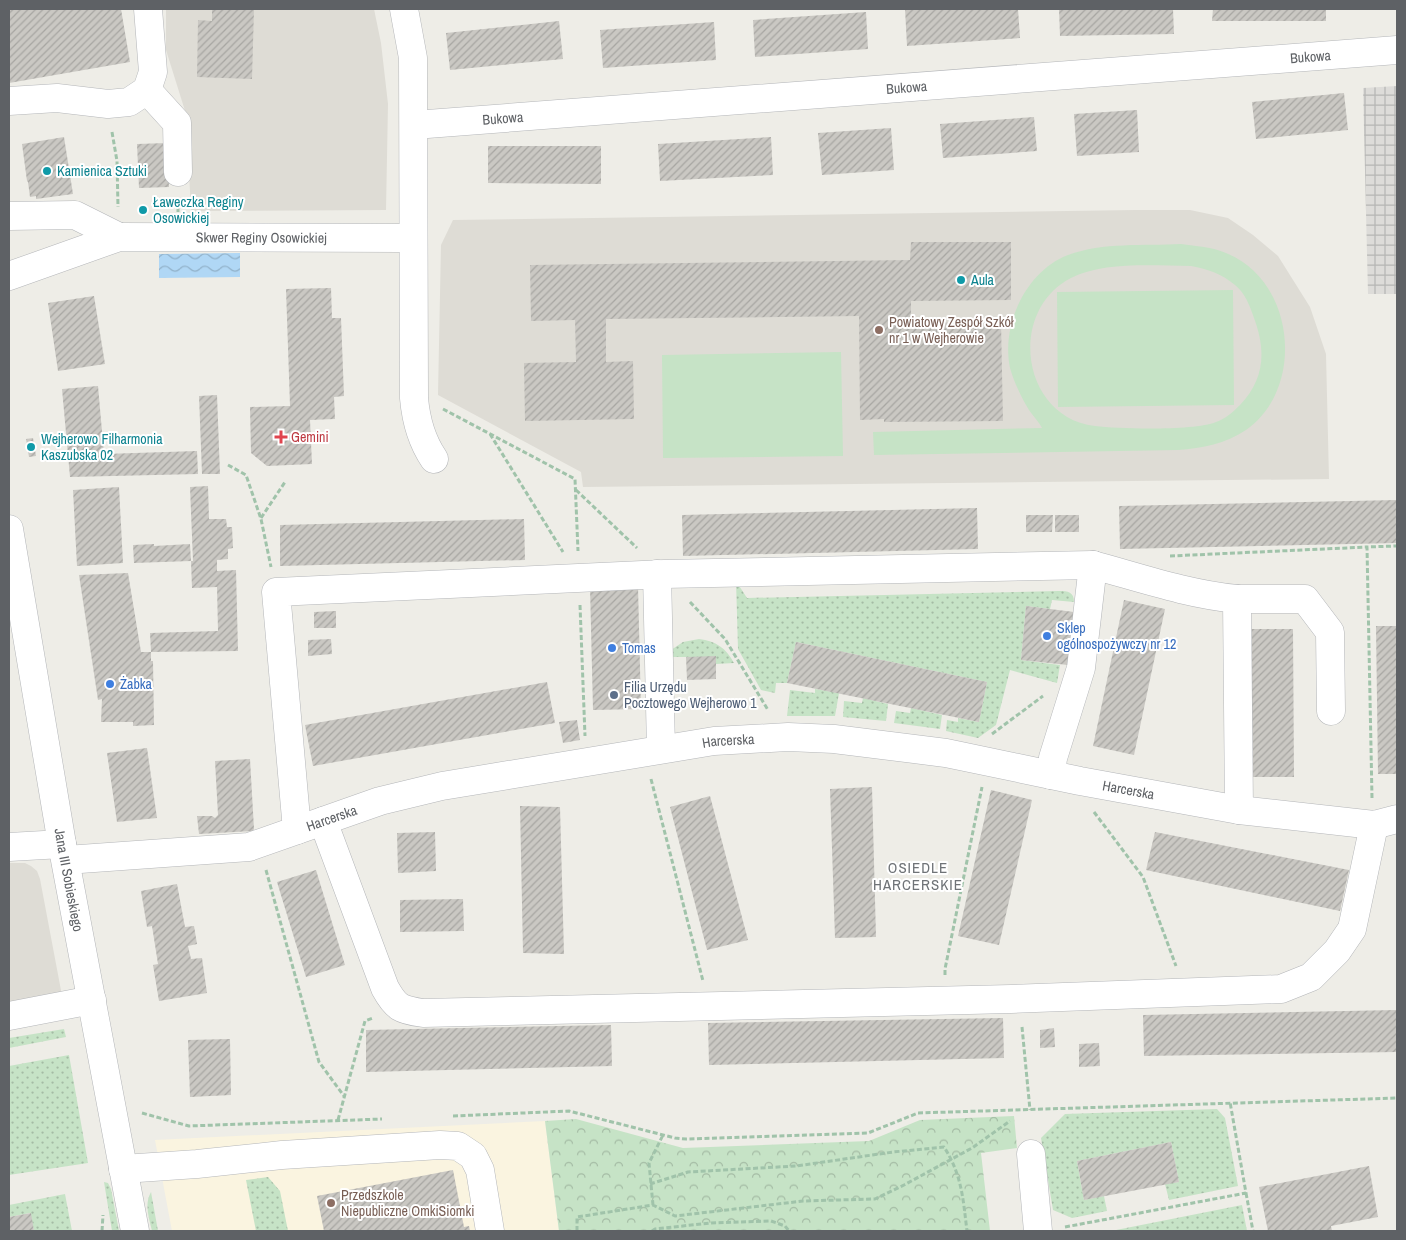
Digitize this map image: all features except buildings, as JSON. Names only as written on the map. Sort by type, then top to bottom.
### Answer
[{"type":"street","points":[[9,101],[56,98],[108,104],[129,102],[147,90],[154,72],[148,9]]},
{"type":"street","points":[[404,9],[413,58],[412,237],[414,398],[419,431],[426,448],[434,459]]},
{"type":"street","name":"Bukowa","points":[[414,125],[1397,50]]},
{"type":"street","points":[[147,90],[177,124],[178,172]]},
{"type":"street","name":"Skwer Reginy Osowickiej","points":[[9,216],[75,215],[119,237]]},
{"type":"street","name":"Skwer Reginy Osowickiej","points":[[9,276],[119,237],[404,238]]},
{"type":"street","name":"Jana III Sobieskiego","points":[[9,529],[64,852],[135,1231]]},
{"type":"street","points":[[297,830],[276,592],[657,574],[1093,564],[1161,585],[1210,596],[1237,599],[1305,599],[1330,632],[1331,710]]},
{"type":"street","points":[[1051,775],[1053,758],[1080,668],[1093,564]]},
{"type":"street","points":[[657,574],[662,749]]},
{"type":"street","points":[[1237,599],[1239,810]]},
{"type":"street","name":"Harcerska","points":[[9,847],[64,852],[249,847],[380,800],[442,786],[714,741],[769,738],[834,738],[946,753],[1051,775],[1239,810],[1381,814]]},
{"type":"street","points":[[323,821],[385,988],[394,1003],[405,1011],[423,1013],[947,1000],[1281,989],[1311,977],[1337,951],[1352,929],[1381,814]]},
{"type":"street","points":[[9,1016],[92,1000]]},
{"type":"street","points":[[124,1169],[440,1145],[458,1146],[473,1156],[480,1170],[490,1231]]},
{"type":"street","points":[[1031,1154],[1050,1230]]},
{"type":"path","points":[[108,104],[117,161],[119,237]]},
{"type":"path","points":[[178,172],[178,237]]},
{"type":"path","points":[[439,407],[575,479],[585,744]]},
{"type":"path","points":[[489,433],[579,578]]},
{"type":"path","points":[[228,465],[246,475],[261,519],[276,592]]},
{"type":"path","points":[[261,519],[285,482]]},
{"type":"path","points":[[1381,814],[1368,547],[1397,546]]},
{"type":"path","points":[[987,737],[1080,668]]},
{"type":"path","points":[[650,778],[703,980],[707,1005]]},
{"type":"path","points":[[947,1000],[945,969],[982,786]]},
{"type":"path","points":[[1090,806],[1143,878],[1186,992]]},
{"type":"path","points":[[265,866],[268,883],[319,1062],[344,1096]]},
{"type":"path","points":[[1021,1018],[1030,1110]]},
{"type":"path","points":[[444,1116],[569,1112],[686,1139],[868,1132],[918,1113],[1397,1098]]},
{"type":"path","points":[[1230,1102],[1253,1231]]},
{"type":"path","points":[[142,1114],[189,1126],[386,1119]]},
{"type":"path","points":[[577,1231],[577,1217],[653,1205],[675,1216],[803,1201],[875,1199],[972,1148],[1010,1121]]},
{"type":"path","points":[[653,1205],[649,1163],[664,1135]]},
{"type":"path","points":[[650,1184],[688,1172],[796,1166],[893,1152],[944,1147],[952,1159],[962,1187],[967,1231]]},
{"type":"path","points":[[1050,1230],[1246,1193]]},
{"type":"path","points":[[652,1231],[655,1229],[710,1222],[771,1221],[785,1226],[789,1231]]},
{"type":"shaded area","points":[[166,9],[374,9],[381,43],[388,104],[386,210],[191,211],[186,114],[166,50]]},
{"type":"shaded area","points":[[1397,86],[1397,294],[1368,294],[1363,88]]},
{"type":"shaded area","name":"Powiatowy Zespół Szkół nr 1 w Wejherowie","points":[[1190,210],[1228,218],[1253,235],[1278,256],[1310,307],[1326,354],[1329,479],[583,487],[581,472],[438,395],[441,245],[453,220]]},
{"type":"shaded area","points":[[9,863],[25,863],[37,871],[63,1001],[9,1012]]},
{"type":"shaded area","points":[[545,1121],[559,1231],[172,1231],[155,1140]]},
{"type":"green space","points":[[1181,244],[1215,249],[1226,253],[1249,267],[1267,286],[1278,310],[1284,336],[1284,363],[1278,388],[1265,411],[1246,430],[1230,439],[1214,444],[1178,450],[874,455],[873,432],[1042,428],[1029,410],[1018,389],[1010,368],[1008,351],[1009,334],[1013,318],[1029,286],[1040,273],[1053,263],[1081,251],[1109,246]],"holes":[[[1146,265],[1191,266],[1209,270],[1220,275],[1239,288],[1249,304],[1258,330],[1261,353],[1259,374],[1248,395],[1237,408],[1223,419],[1206,425],[1175,428],[1121,428],[1095,426],[1070,418],[1051,404],[1038,384],[1031,361],[1031,337],[1037,314],[1051,293],[1071,278],[1099,269]]]},
{"type":"green space","points":[[1233,290],[1234,405],[1058,407],[1057,292]]},
{"type":"green space","points":[[841,352],[843,456],[663,458],[662,355]]},
{"type":"green space","points":[[736,581],[747,598],[1065,591],[1073,596],[1074,602],[1052,600],[1050,609],[1026,606],[1021,660],[1060,665],[1057,683],[1010,670],[996,725],[978,738],[946,731],[947,720],[958,722],[958,718],[979,722],[987,682],[796,642],[787,683],[776,683],[775,693],[761,690],[738,649]]},
{"type":"green space","points":[[699,639],[711,641],[720,646],[728,653],[734,663],[716,664],[716,657],[671,657],[671,650],[683,642]]},
{"type":"green space","points":[[815,689],[839,693],[835,716],[787,716],[790,690],[815,693]]},
{"type":"green space","points":[[863,698],[888,704],[886,721],[843,717],[844,701],[862,703]]},
{"type":"green space","points":[[911,708],[942,715],[940,729],[894,723],[896,711],[910,713]]},
{"type":"green space","points":[[64,1029],[66,1037],[9,1048],[9,1038]]},
{"type":"green space","points":[[69,1055],[88,1163],[9,1175],[9,1066]]},
{"type":"green space","points":[[1217,1109],[1225,1118],[1238,1186],[1169,1200],[1165,1184],[1179,1182],[1171,1142],[1077,1161],[1084,1200],[1104,1196],[1107,1211],[1072,1218],[1053,1210],[1041,1138],[1065,1114]]},
{"type":"green space","points":[[1014,1116],[1017,1148],[981,1153],[990,1231],[559,1231],[545,1121],[576,1119],[683,1148],[869,1141],[920,1120]]},
{"type":"green space","points":[[268,1177],[280,1191],[288,1231],[256,1231],[246,1180]]},
{"type":"green space","points":[[104,1182],[108,1183],[111,1189],[119,1231],[112,1231]]},
{"type":"green space","points":[[151,1192],[158,1231],[152,1231],[147,1206]]},
{"type":"green space","points":[[65,1194],[72,1231],[34,1231],[30,1213],[9,1217],[9,1205]]},
{"type":"green space","points":[[1242,1205],[1247,1231],[1111,1231]]},
{"type":"water","points":[[240,253],[240,277],[159,278],[159,254]]},
{"type":"place","name":"Kamienica Sztuki","points":[[47,171]]},
{"type":"place","name":"Ławeczka Reginy Osowickiej","points":[[143,210]]},
{"type":"place","name":"Aula","points":[[961,280]]},
{"type":"place","name":"Powiatowy Zespół Szkół nr 1 w Wejherowie","points":[[879,330]]},
{"type":"place","name":"Gemini","points":[[281,437]]},
{"type":"place","name":"Wejherowo Filharmonia Kaszubska 02","points":[[31,447]]},
{"type":"place","name":"Sklep ogólnospożywczy nr 12","points":[[1047,636]]},
{"type":"place","name":"Tomas","points":[[612,648]]},
{"type":"place","name":"Żabka","points":[[110,684]]},
{"type":"place","name":"Filia Urzędu Pocztowego Wejherowo 1","points":[[614,695]]},
{"type":"place","name":"Przedszkole Niepubliczne OmkiSiomki","points":[[331,1203]]},
{"type":"district","name":"OSIEDLE HARCERSKIE","points":[[918,876]]}]
